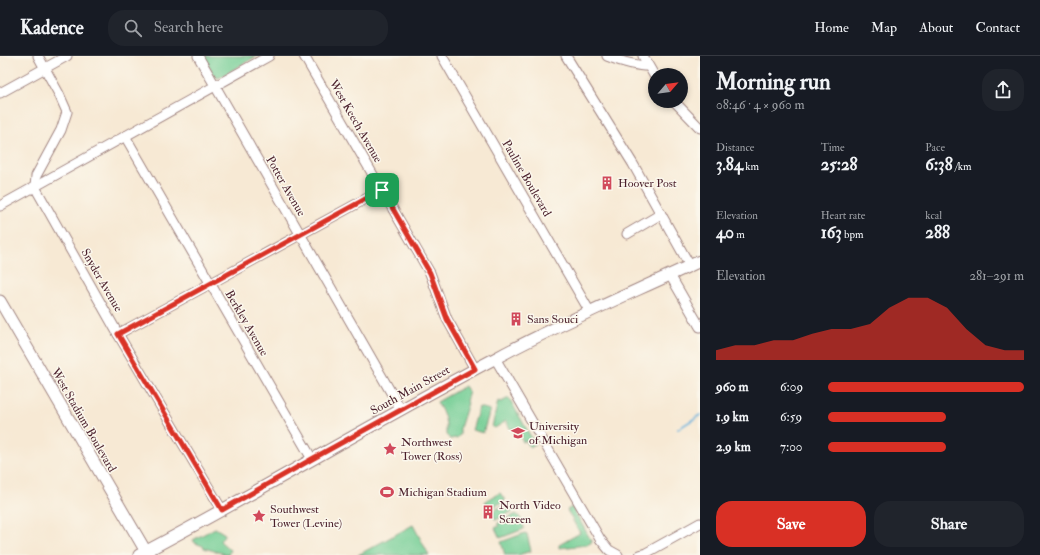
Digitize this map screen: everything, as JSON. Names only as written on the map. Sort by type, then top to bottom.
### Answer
[{"type":"main road","name":"South Main Street","points":[[144,554],[495,358],[695,263]]},
{"type":"main road","name":"West Stadium Boulevard","points":[[0,301],[144,554]]},
{"type":"street","points":[[35,187],[36,176],[61,130],[67,112],[38,56]]},
{"type":"street","points":[[0,93],[67,56]]},
{"type":"street","name":"Potter Avenue","points":[[198,56],[401,410]]},
{"type":"street","points":[[0,206],[269,56]]},
{"type":"street","name":"West Keech Avenue","points":[[304,56],[430,273],[447,319],[475,369]]},
{"type":"street","name":"Pauline Boulevard","points":[[442,56],[590,312]]},
{"type":"street","points":[[566,56],[633,164],[661,214],[695,263]]},
{"type":"street","points":[[607,56],[630,64],[648,66],[643,56]]},
{"type":"street","points":[[681,108],[700,128]]},
{"type":"street","name":"Berkley Avenue","points":[[125,136],[312,459]]},
{"type":"street","name":"Snyder Avenue","points":[[35,187],[118,334],[222,510]]},
{"type":"street","points":[[118,334],[382,190]]},
{"type":"street","points":[[627,234],[661,214]]},
{"type":"street","points":[[670,275],[700,327]]},
{"type":"street","points":[[495,358],[600,539],[609,550],[618,555]]},
{"type":"street","points":[[644,554],[700,523]]},
{"type":"green space","points":[[203,56],[257,56],[219,78],[214,76]]},
{"type":"green space","points":[[465,386],[469,392],[466,401],[468,403],[460,428],[460,435],[457,438],[450,439],[446,435],[444,415],[437,402]]},
{"type":"green space","points":[[509,398],[535,444],[530,447],[526,441],[523,442],[515,428],[511,430],[506,421],[495,428],[492,427],[498,401],[501,402]]},
{"type":"green space","points":[[479,407],[490,410],[483,433],[472,430]]},
{"type":"green space","points":[[500,493],[505,498],[505,501],[489,509],[485,501]]},
{"type":"green space","points":[[508,503],[513,508],[513,511],[496,520],[491,512]]},
{"type":"green space","points":[[572,507],[592,542],[587,545],[559,548],[559,545],[580,533],[567,510]]},
{"type":"green space","points":[[516,514],[522,520],[524,529],[500,538],[495,528],[499,526],[497,524]]},
{"type":"green space","points":[[413,525],[429,555],[358,555]]},
{"type":"green space","points":[[215,528],[225,534],[220,541],[230,550],[228,555],[204,548],[203,546],[195,543],[193,540]]},
{"type":"green space","points":[[525,533],[527,534],[531,551],[518,555],[505,555],[501,542]]},
{"type":"waterway","points":[[678,429],[700,415]]},
{"type":"place","name":"Hoover Post","points":[[607,183]]},
{"type":"place","name":"Sans Souci","points":[[516,319]]},
{"type":"place","name":"University of Michigan","points":[[518,433]]},
{"type":"place","name":"Northwest Tower (Ross)","points":[[390,449]]},
{"type":"place","name":"Michigan Stadium","points":[[387,492]]},
{"type":"place","name":"North Video Screen","points":[[488,512]]},
{"type":"place","name":"Southwest Tower (Levine)","points":[[259,516]]},
{"type":"route","points":[[382,190],[430,273],[447,319],[475,369],[222,510],[118,334],[382,190]]}]
